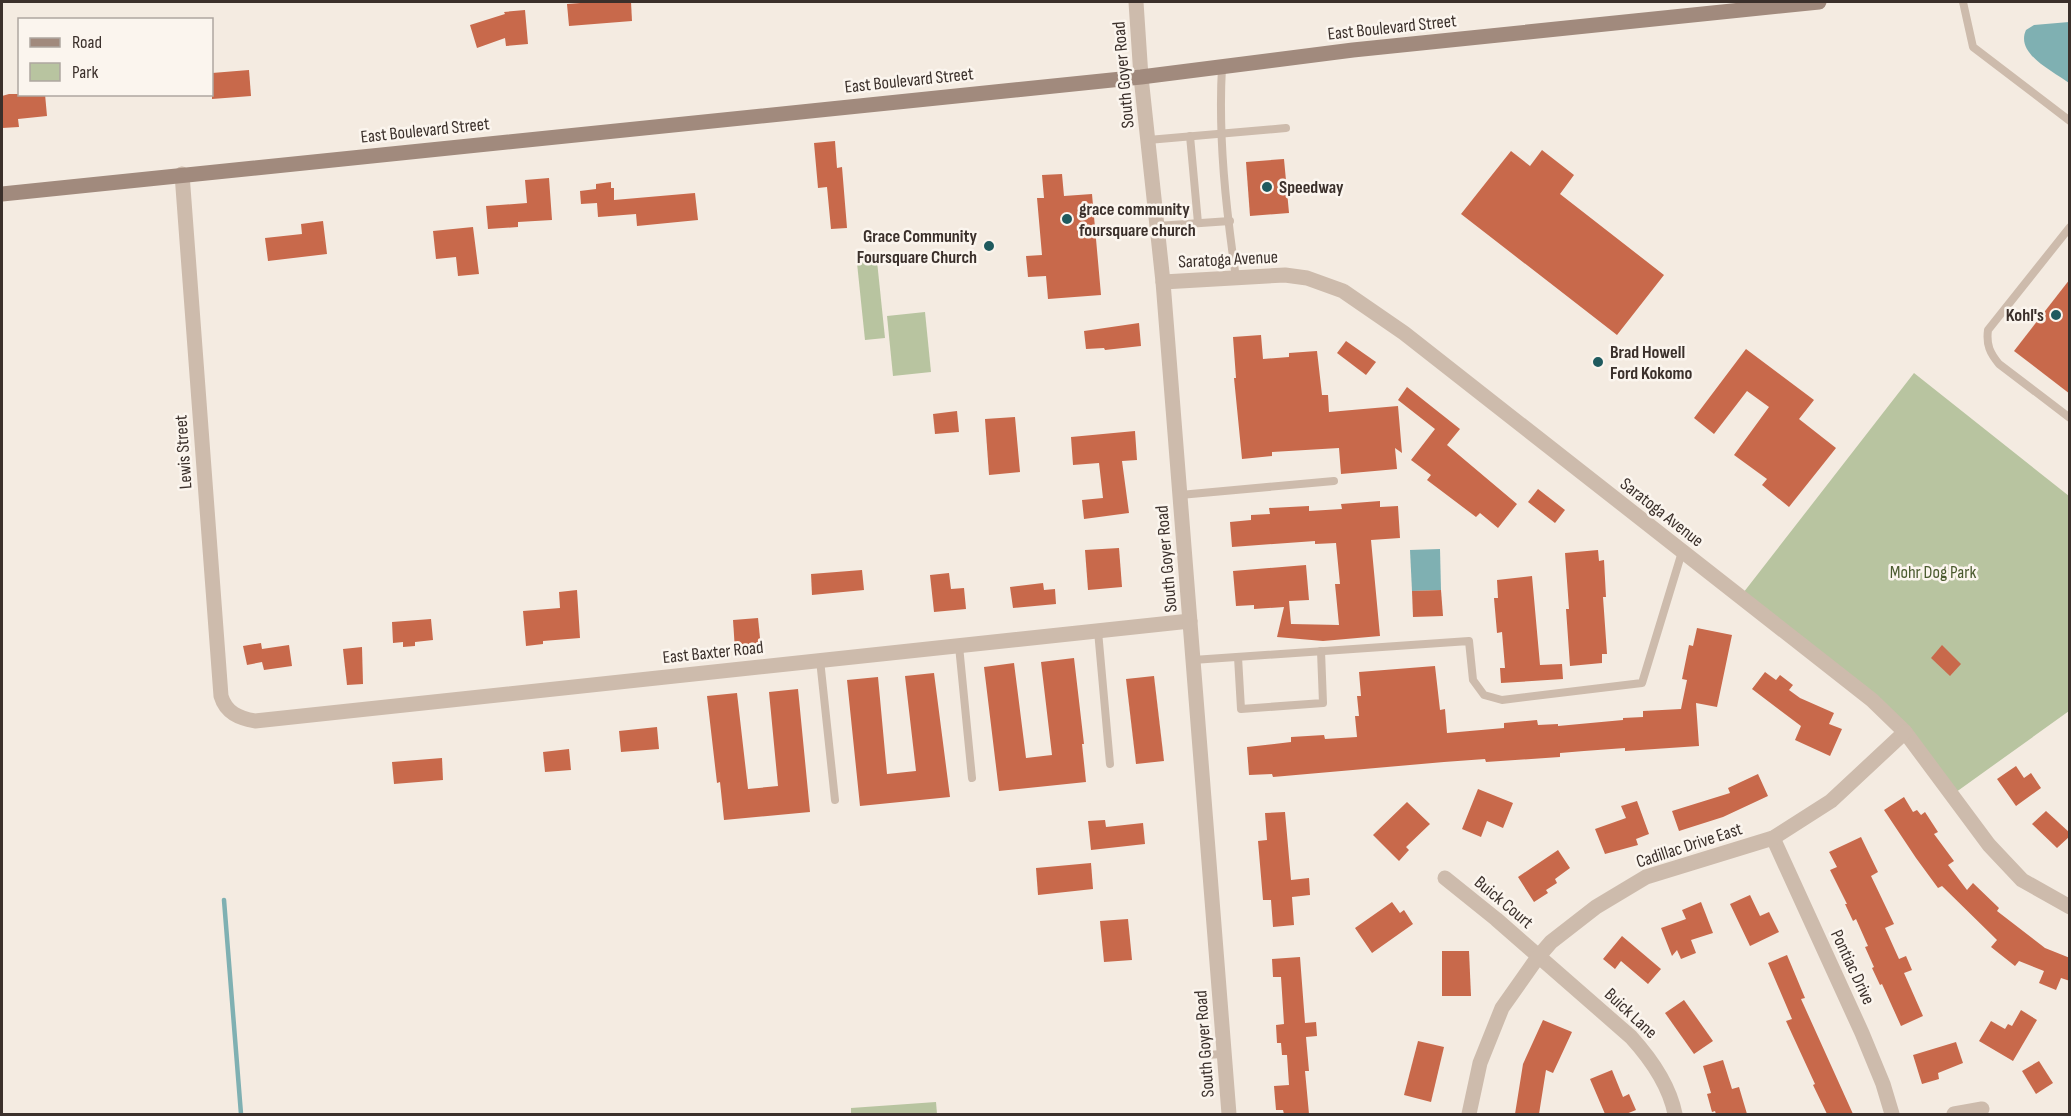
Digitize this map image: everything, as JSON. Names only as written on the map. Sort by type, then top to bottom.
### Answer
[{"type":"main road","name":"East Boulevard Street","points":[[2,194],[1141,77],[1353,50],[1819,2]]},
{"type":"street","name":"South Goyer Road","points":[[1136,2],[1141,77],[1163,282],[1229,1114]]},
{"type":"street","name":"Lewis Street","points":[[182,174],[221,696],[223,703],[241,718]]},
{"type":"street","name":"Saratoga Avenue","points":[[1163,282],[1285,275],[1307,278],[1343,291],[1404,333],[1872,700],[1905,732],[1989,845],[2022,880],[2070,907]]},
{"type":"street","name":"East Baxter Road","points":[[241,718],[255,721],[1190,621]]},
{"type":"street","name":"Cadillac Drive East","points":[[1469,1114],[1480,1063],[1502,1008],[1551,942],[1596,907],[1646,877],[1773,838],[1830,801],[1905,732]]},
{"type":"street","name":"Pontiac Drive","points":[[1773,838],[1862,1033],[1883,1084],[1892,1114]]},
{"type":"street","name":"Buick Court","points":[[1445,878],[1538,957]]},
{"type":"street","name":"Buick Lane","points":[[1538,957],[1631,1036],[1643,1050],[1666,1088],[1675,1114]]},
{"type":"street","points":[[1954,1114],[1982,1109]]},
{"type":"lane","points":[[1962,2],[1973,47],[2070,122]]},
{"type":"lane","points":[[1222,67],[1221,133],[1236,278]]},
{"type":"lane","points":[[1148,140],[1286,128]]},
{"type":"lane","points":[[1190,136],[1198,223]]},
{"type":"lane","points":[[1157,226],[1230,221]]},
{"type":"lane","points":[[2070,227],[1988,330],[1987,341],[1990,354],[1998,364],[2070,418]]},
{"type":"lane","points":[[1180,495],[1334,481]]},
{"type":"lane","points":[[1193,660],[1469,641],[1473,680],[1484,695],[1502,700],[1642,683],[1682,552]]},
{"type":"lane","points":[[1098,631],[1110,764]]},
{"type":"lane","points":[[959,646],[972,778]]},
{"type":"lane","points":[[1238,657],[1241,709],[1323,703],[1321,651]]},
{"type":"lane","points":[[820,660],[836,800]]},
{"type":"lane","points":[[1204,1055],[1224,1054]]},
{"type":"green space","points":[[877,261],[885,338],[865,340],[857,263]]},
{"type":"green space","points":[[925,312],[931,372],[893,376],[887,316]]},
{"type":"green space","name":"Mohr Dog Park","points":[[1914,373],[2069,496],[2069,711],[1952,795],[1905,732],[1740,597]]},
{"type":"green space","points":[[936,1102],[937,1114],[851,1114],[851,1108]]},
{"type":"water","points":[[2070,22],[2069,83],[2037,61],[2026,47],[2024,39],[2026,30],[2034,25]]},
{"type":"water","points":[[1440,549],[1441,590],[1412,591],[1410,550]]},
{"type":"building","points":[[631,2],[632,21],[569,26],[567,4]]},
{"type":"building","points":[[525,10],[528,44],[506,46],[505,38],[477,48],[470,25],[505,14],[504,12]]},
{"type":"building","points":[[249,70],[251,96],[212,99],[213,73]]},
{"type":"building","points":[[18,94],[18,96],[45,96],[47,116],[18,119],[19,127],[2,128],[2,96]]},
{"type":"building","points":[[835,141],[837,168],[842,167],[847,228],[831,229],[827,187],[818,188],[814,143]]},
{"type":"building","points":[[1542,150],[1574,175],[1560,194],[1664,275],[1617,335],[1461,214],[1511,151],[1530,166]]},
{"type":"building","name":"Speedway","points":[[1284,159],[1289,213],[1250,216],[1246,162]]},
{"type":"building","name":"grace community foursquare church","points":[[1062,174],[1064,196],[1092,194],[1101,295],[1048,299],[1046,276],[1028,277],[1026,256],[1042,255],[1037,198],[1044,198],[1042,175]]},
{"type":"building","points":[[549,178],[552,220],[518,222],[518,227],[488,229],[486,206],[527,203],[525,180]]},
{"type":"building","points":[[611,182],[611,188],[614,188],[614,200],[695,193],[698,220],[637,226],[636,214],[598,217],[597,203],[581,204],[580,191],[596,189],[596,184]]},
{"type":"building","points":[[323,221],[327,254],[268,261],[265,238],[302,234],[301,224]]},
{"type":"building","points":[[473,227],[479,274],[458,276],[456,257],[436,259],[433,231]]},
{"type":"building","name":"Kohl's","points":[[2070,279],[2070,394],[2014,351]]},
{"type":"building","points":[[1139,323],[1141,346],[1105,350],[1104,348],[1086,349],[1084,331]]},
{"type":"building","points":[[1261,335],[1263,359],[1289,357],[1289,353],[1317,351],[1322,395],[1328,395],[1329,412],[1398,406],[1402,453],[1395,448],[1397,469],[1341,474],[1339,448],[1272,452],[1272,456],[1242,459],[1234,378],[1236,378],[1233,337]]},
{"type":"building","points":[[1346,341],[1376,362],[1366,375],[1337,353]]},
{"type":"building","points":[[1746,349],[1814,400],[1799,419],[1836,448],[1789,507],[1762,485],[1767,479],[1734,455],[1769,407],[1747,391],[1714,434],[1694,418]]},
{"type":"building","points":[[1407,387],[1460,429],[1447,445],[1517,504],[1498,528],[1480,513],[1476,517],[1427,480],[1431,475],[1411,460],[1435,429],[1398,400]]},
{"type":"building","points":[[957,411],[959,432],[935,434],[933,414]]},
{"type":"building","points":[[1015,417],[1020,472],[989,475],[985,419]]},
{"type":"building","points":[[1135,431],[1137,460],[1122,461],[1129,513],[1084,519],[1082,500],[1103,498],[1099,463],[1073,465],[1071,437]]},
{"type":"building","points":[[1538,489],[1565,510],[1555,523],[1528,502]]},
{"type":"building","points":[[1380,501],[1380,507],[1398,506],[1400,538],[1371,540],[1380,636],[1323,641],[1277,637],[1284,607],[1254,609],[1254,605],[1236,606],[1233,571],[1306,565],[1309,600],[1289,601],[1291,624],[1339,625],[1335,584],[1340,584],[1336,543],[1315,544],[1315,541],[1232,547],[1230,522],[1251,520],[1251,515],[1270,514],[1269,508],[1309,506],[1309,511],[1342,509],[1341,504]]},
{"type":"building","points":[[1119,548],[1122,587],[1088,590],[1085,550]]},
{"type":"building","points":[[1598,550],[1599,561],[1604,560],[1606,597],[1603,597],[1607,654],[1602,654],[1602,663],[1570,666],[1565,553]]},
{"type":"building","points":[[862,570],[864,590],[812,595],[811,574]]},
{"type":"building","points":[[949,573],[951,589],[964,588],[966,609],[934,612],[930,575]]},
{"type":"building","points":[[1532,576],[1540,665],[1562,664],[1563,679],[1501,683],[1500,668],[1505,668],[1502,632],[1497,633],[1494,598],[1498,598],[1497,580]]},
{"type":"building","points":[[1043,583],[1044,590],[1055,589],[1056,604],[1013,608],[1010,587]]},
{"type":"building","points":[[577,590],[580,638],[543,641],[543,644],[526,646],[523,611],[560,608],[559,592]]},
{"type":"building","points":[[1441,590],[1443,616],[1413,617],[1412,591]]},
{"type":"building","points":[[758,618],[761,648],[735,650],[733,620]]},
{"type":"building","points":[[431,619],[433,640],[415,642],[415,646],[403,647],[403,642],[393,643],[392,622]]},
{"type":"building","points":[[1697,628],[1732,635],[1717,707],[1696,703],[1699,746],[1625,751],[1625,748],[1560,753],[1560,757],[1486,762],[1485,759],[1273,777],[1272,774],[1249,775],[1247,747],[1291,742],[1291,737],[1324,735],[1325,739],[1357,737],[1355,716],[1359,716],[1357,696],[1361,696],[1359,672],[1435,666],[1440,710],[1445,709],[1447,733],[1504,728],[1504,723],[1537,720],[1538,725],[1558,724],[1558,726],[1623,720],[1623,718],[1643,717],[1643,711],[1681,709],[1687,680],[1682,679],[1689,645],[1693,646]]},
{"type":"building","points":[[261,643],[262,649],[289,645],[292,666],[264,670],[262,662],[247,665],[243,646]]},
{"type":"building","points":[[1942,645],[1961,664],[1950,676],[1931,658]]},
{"type":"building","points":[[362,647],[363,684],[347,685],[343,649]]},
{"type":"building","points":[[1074,658],[1086,782],[999,791],[984,667],[1014,663],[1026,758],[1052,755],[1041,662]]},
{"type":"building","points":[[1765,672],[1776,680],[1780,675],[1793,685],[1789,690],[1800,698],[1834,713],[1829,724],[1842,729],[1830,756],[1795,740],[1801,726],[1752,689]]},
{"type":"building","points":[[934,673],[950,797],[860,806],[847,680],[878,677],[887,774],[916,771],[905,676]]},
{"type":"building","points":[[1154,676],[1164,761],[1136,764],[1126,679]]},
{"type":"building","points":[[798,689],[810,812],[724,820],[720,782],[717,783],[707,696],[737,693],[748,789],[778,786],[769,692]]},
{"type":"building","points":[[657,727],[659,749],[621,752],[619,731]]},
{"type":"building","points":[[569,749],[571,770],[545,772],[543,752]]},
{"type":"building","points":[[442,758],[443,780],[394,784],[392,762]]},
{"type":"building","points":[[2016,766],[2024,778],[2031,773],[2041,788],[2016,806],[1997,779]]},
{"type":"building","points":[[1758,774],[1768,796],[1723,817],[1679,831],[1672,811],[1730,793],[1728,788]]},
{"type":"building","points":[[1478,789],[1513,803],[1503,828],[1487,821],[1481,837],[1462,829]]},
{"type":"building","points":[[1904,797],[1913,812],[1917,810],[1921,815],[1925,812],[1938,832],[1934,834],[1954,861],[1948,865],[1967,890],[1973,883],[1999,908],[1997,911],[2045,948],[2070,958],[2070,981],[2061,978],[2056,990],[2039,983],[2044,971],[2019,961],[2015,966],[1991,947],[1997,940],[1942,886],[1938,888],[1884,810]]},
{"type":"building","points":[[1637,801],[1649,834],[1636,839],[1638,845],[1605,854],[1595,829],[1626,818],[1621,806]]},
{"type":"building","points":[[1407,802],[1430,824],[1406,847],[1409,850],[1399,861],[1373,835]]},
{"type":"building","points":[[2046,811],[2070,833],[2070,836],[2057,848],[2032,824]]},
{"type":"building","points":[[1285,812],[1291,880],[1309,878],[1310,895],[1292,897],[1294,925],[1273,927],[1271,900],[1263,900],[1258,841],[1267,840],[1265,813]]},
{"type":"building","points":[[1105,820],[1106,827],[1143,823],[1145,844],[1091,850],[1088,821]]},
{"type":"building","points":[[1861,837],[1878,872],[1871,876],[1894,924],[1885,928],[1899,959],[1906,956],[1912,970],[1904,973],[1923,1016],[1901,1026],[1872,968],[1874,967],[1865,947],[1868,946],[1856,919],[1853,921],[1830,870],[1837,867],[1829,852]]},
{"type":"building","points":[[1558,850],[1570,868],[1555,879],[1557,883],[1546,890],[1548,893],[1534,902],[1518,877]]},
{"type":"building","points":[[1091,863],[1093,889],[1038,895],[1036,868]]},
{"type":"building","points":[[1750,895],[1760,916],[1769,912],[1779,932],[1750,946],[1730,904]]},
{"type":"building","points":[[1392,902],[1400,913],[1404,910],[1413,924],[1372,953],[1355,928]]},
{"type":"building","points":[[1701,902],[1713,933],[1691,940],[1696,953],[1681,959],[1677,950],[1672,956],[1661,928],[1686,919],[1682,910]]},
{"type":"building","points":[[1128,919],[1132,960],[1104,962],[1100,921]]},
{"type":"building","points":[[1622,936],[1661,969],[1648,984],[1621,961],[1615,969],[1603,959]]},
{"type":"building","points":[[1442,951],[1469,951],[1471,996],[1442,996]]},
{"type":"building","points":[[1787,955],[1805,998],[1801,999],[1853,1114],[1827,1114],[1786,1021],[1792,1019],[1768,963]]},
{"type":"building","points":[[1300,957],[1305,1023],[1316,1022],[1317,1036],[1306,1037],[1309,1071],[1305,1071],[1309,1114],[1284,1114],[1283,1110],[1276,1110],[1274,1086],[1289,1085],[1287,1055],[1282,1055],[1281,1043],[1277,1043],[1276,1025],[1284,1024],[1281,977],[1273,977],[1272,959]]},
{"type":"building","points":[[1684,1000],[1713,1041],[1694,1054],[1665,1013]]},
{"type":"building","points":[[2021,1010],[2037,1020],[2013,1061],[1979,1041],[1991,1021],[2005,1029],[2008,1024],[2012,1026]]},
{"type":"building","points":[[1543,1020],[1572,1032],[1553,1073],[1546,1070],[1539,1114],[1515,1114],[1523,1064]]},
{"type":"building","points":[[1418,1041],[1444,1047],[1431,1102],[1404,1095]]},
{"type":"building","points":[[1956,1042],[1963,1063],[1938,1073],[1939,1079],[1922,1084],[1913,1055]]},
{"type":"building","points":[[1723,1060],[1732,1089],[1739,1087],[1747,1114],[1712,1112],[1707,1094],[1711,1093],[1703,1066]]},
{"type":"building","points":[[2039,1061],[2053,1083],[2036,1094],[2022,1071]]},
{"type":"building","points":[[1612,1070],[1623,1097],[1629,1094],[1636,1110],[1626,1114],[1605,1114],[1590,1079]]},
{"type":"waterway","points":[[224,900],[241,1114]]},
{"type":"place","name":"Speedway","points":[[1267,187]]},
{"type":"place","name":"grace community foursquare church","points":[[1067,219]]},
{"type":"place","name":"Grace Community Foursquare Church","points":[[989,246]]},
{"type":"place","name":"Kohl's","points":[[2056,315]]},
{"type":"place","name":"Brad Howell Ford Kokomo","points":[[1598,362]]}]
